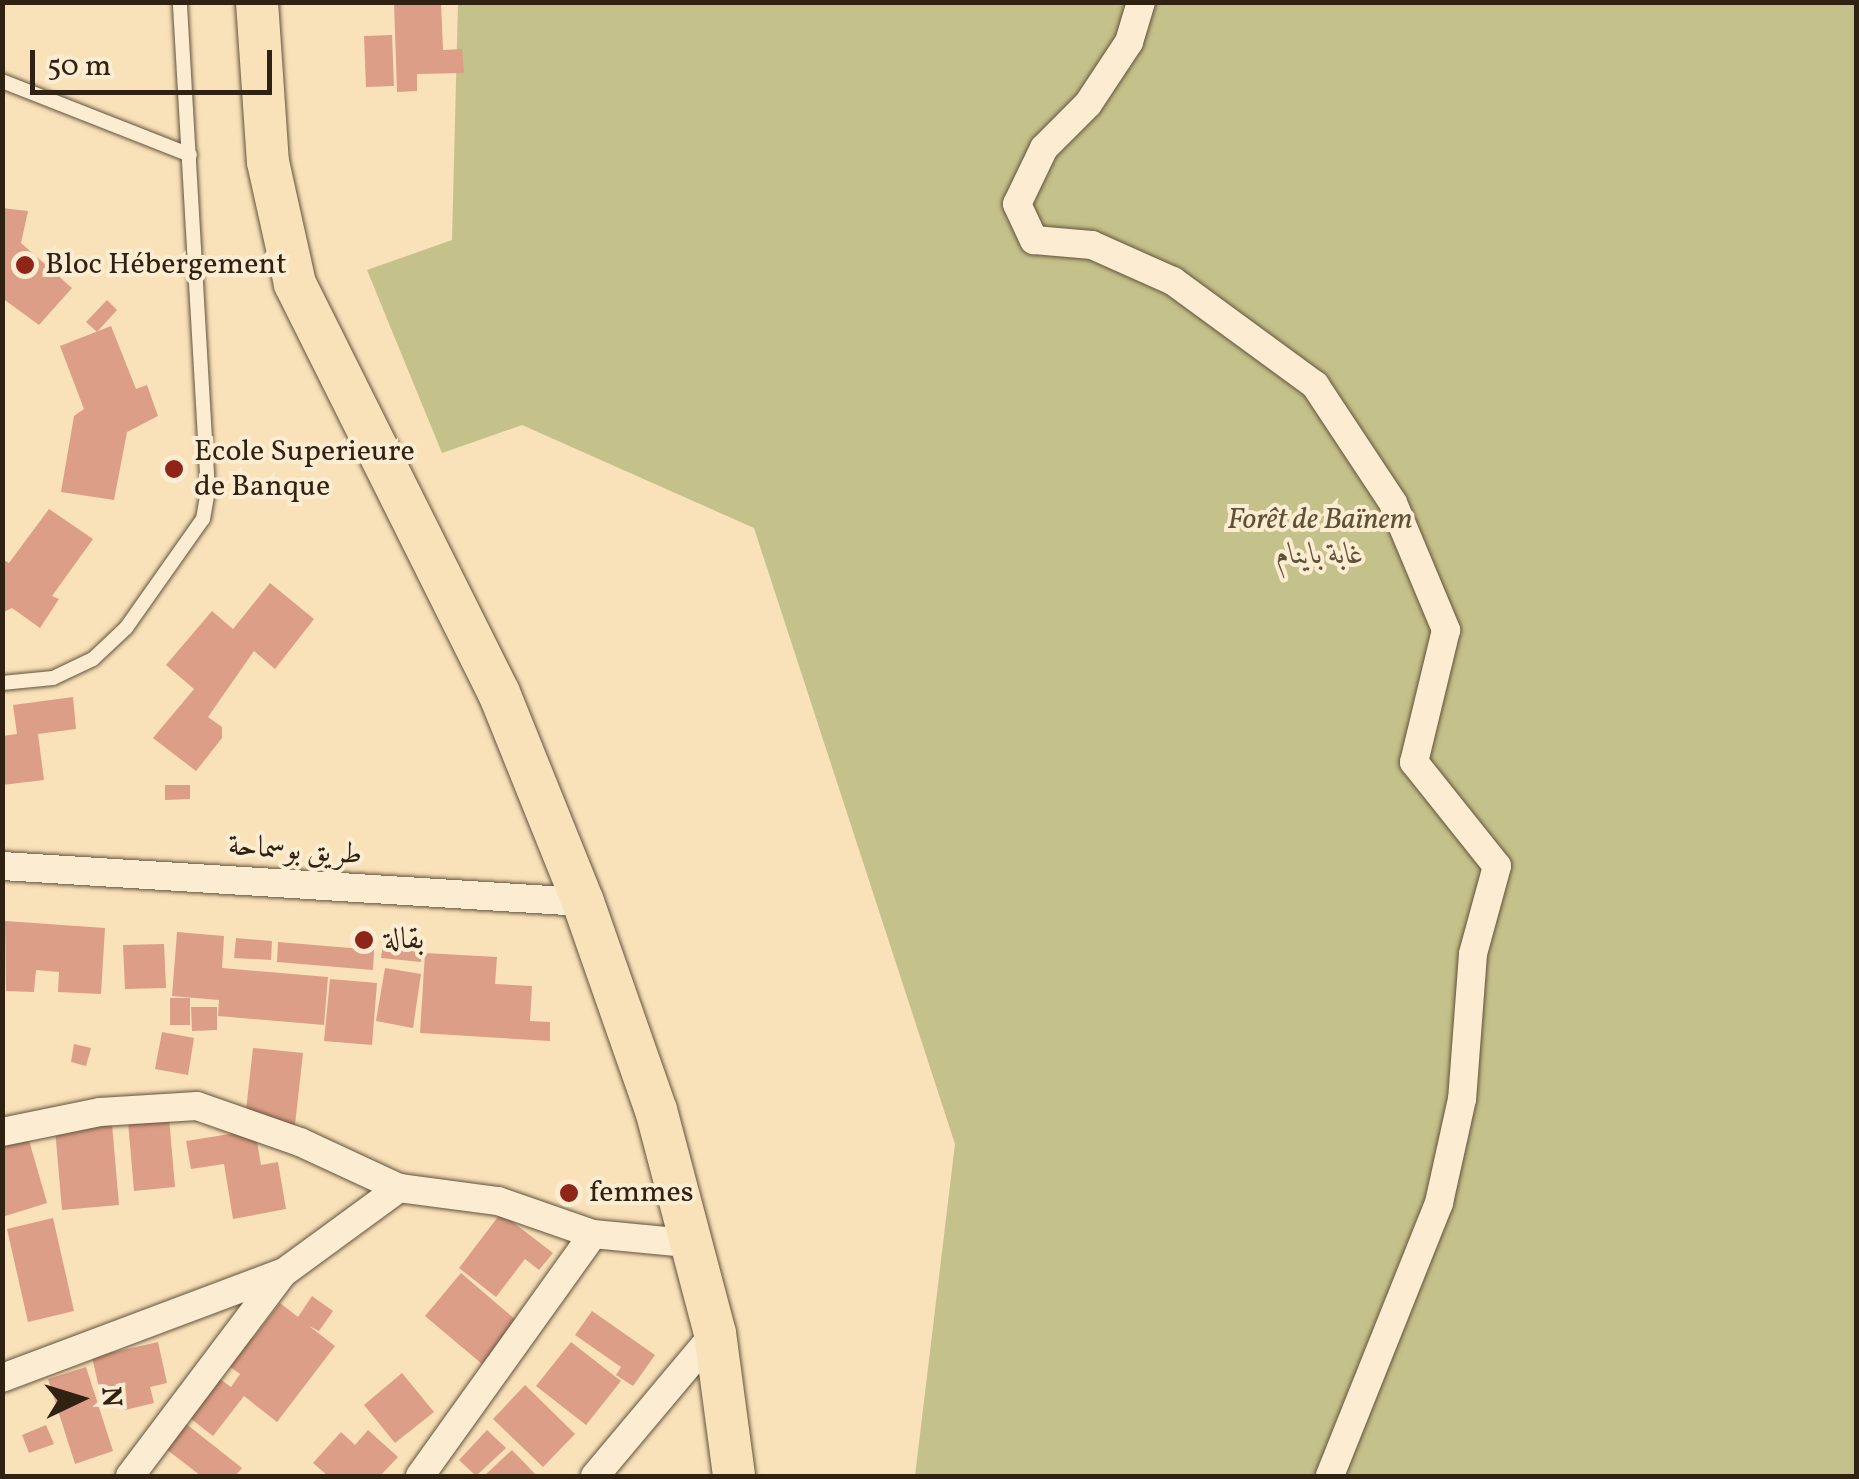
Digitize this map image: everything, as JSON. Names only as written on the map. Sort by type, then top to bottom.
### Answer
[{"type":"main road","points":[[258,2],[268,162],[296,284],[499,693],[583,902],[656,1110],[687,1244],[715,1333],[734,1476]]},
{"type":"street","points":[[1141,2],[1129,42],[1088,104],[1044,148],[1018,204],[1034,240],[1092,245],[1173,281],[1315,386],[1393,503],[1446,630],[1414,762],[1497,866],[1473,954],[1462,1098],[1440,1202],[1330,1476]]},
{"type":"street","name":"طريق بوسماحة","points":[[2,866],[583,902]]},
{"type":"street","points":[[2,1132],[100,1112],[196,1106],[300,1142],[398,1188],[498,1201],[593,1234],[687,1244]]},
{"type":"street","points":[[2,1378],[283,1273],[398,1188]]},
{"type":"street","points":[[420,1476],[593,1234]]},
{"type":"street","points":[[130,1476],[283,1273]]},
{"type":"street","points":[[596,1476],[715,1333]]},
{"type":"lane","points":[[2,682],[53,678],[92,659],[126,628],[204,519],[208,492],[180,2]]},
{"type":"lane","points":[[2,82],[190,155]]},
{"type":"green space","name":"Forêt de Baïnem غابة باينام","points":[[458,3],[1856,3],[1856,1476],[915,1476],[955,1144],[754,528],[522,425],[442,453],[367,270],[452,240]]},
{"type":"building","points":[[394,2],[441,2],[443,50],[462,49],[464,73],[417,74],[417,91],[397,92]]},
{"type":"building","points":[[392,35],[394,86],[366,87],[364,36]]},
{"type":"building","name":"Bloc Hébergement","points":[[2,208],[28,211],[21,243],[72,288],[39,325],[2,298]]},
{"type":"building","points":[[107,300],[117,310],[97,332],[86,322]]},
{"type":"building","points":[[111,326],[136,389],[147,385],[158,416],[127,432],[114,500],[61,492],[74,416],[84,409],[60,346]]},
{"type":"building","points":[[49,509],[93,539],[52,596],[59,599],[40,628],[12,608],[2,613],[2,559],[9,563]]},
{"type":"building","points":[[270,583],[314,619],[275,669],[254,651],[208,717],[222,727],[222,738],[196,771],[153,738],[194,689],[166,665],[212,611],[233,629]]},
{"type":"building","points":[[73,697],[76,729],[38,734],[44,780],[2,785],[2,736],[17,734],[13,705]]},
{"type":"building","points":[[165,785],[190,785],[190,799],[165,800]]},
{"type":"building","points":[[5,921],[105,928],[101,994],[58,992],[59,972],[36,970],[34,992],[6,991]]},
{"type":"building","points":[[177,932],[224,936],[222,968],[328,977],[324,1025],[218,1016],[219,1000],[172,996]]},
{"type":"building","points":[[236,938],[272,941],[271,960],[234,958]]},
{"type":"building","points":[[278,942],[374,950],[373,970],[277,962]]},
{"type":"building","points":[[383,943],[422,947],[421,962],[381,958]]},
{"type":"building","points":[[164,944],[166,988],[125,989],[123,945]]},
{"type":"building","points":[[425,953],[497,957],[495,984],[532,986],[530,1021],[550,1022],[550,1041],[420,1033]]},
{"type":"building","points":[[385,968],[421,974],[413,1028],[376,1021]]},
{"type":"building","points":[[330,979],[377,983],[372,1045],[324,1041]]},
{"type":"building","points":[[170,998],[190,998],[190,1025],[170,1025]]},
{"type":"building","points":[[191,1007],[217,1007],[217,1030],[192,1031]]},
{"type":"building","points":[[162,1032],[194,1038],[188,1075],[155,1069]]},
{"type":"building","points":[[74,1044],[91,1048],[86,1066],[71,1062]]},
{"type":"building","points":[[253,1048],[303,1053],[295,1125],[245,1119]]},
{"type":"building","points":[[169,1118],[175,1187],[134,1191],[128,1122]]},
{"type":"building","points":[[112,1124],[119,1205],[62,1210],[55,1129]]},
{"type":"building","points":[[255,1130],[261,1165],[278,1162],[286,1209],[233,1219],[224,1164],[191,1169],[186,1141]]},
{"type":"building","points":[[28,1137],[47,1203],[2,1217],[2,1145]]},
{"type":"building","points":[[501,1213],[553,1253],[539,1270],[525,1259],[496,1297],[459,1268]]},
{"type":"building","points":[[53,1218],[74,1311],[28,1322],[7,1229]]},
{"type":"building","points":[[461,1273],[517,1321],[482,1364],[425,1316]]},
{"type":"building","points":[[312,1296],[333,1311],[319,1331],[309,1326],[335,1346],[277,1422],[244,1396],[213,1436],[186,1415],[216,1376],[231,1387],[240,1374],[222,1361],[245,1331],[253,1338],[280,1303],[298,1317]]},
{"type":"building","points":[[592,1311],[655,1355],[633,1386],[616,1375],[621,1367],[575,1335]]},
{"type":"building","points":[[158,1342],[167,1383],[150,1387],[154,1403],[125,1410],[120,1387],[100,1392],[92,1357]]},
{"type":"building","points":[[571,1342],[621,1381],[586,1425],[536,1386]]},
{"type":"building","points":[[86,1367],[113,1451],[75,1464],[48,1379]]},
{"type":"building","points":[[402,1373],[434,1412],[395,1443],[364,1405]]},
{"type":"building","points":[[525,1385],[575,1434],[543,1467],[493,1419]]},
{"type":"building","points":[[185,1423],[242,1468],[235,1476],[201,1476],[166,1449]]},
{"type":"building","points":[[46,1425],[54,1444],[29,1453],[22,1435]]},
{"type":"building","points":[[368,1430],[398,1457],[380,1476],[328,1476],[313,1463],[341,1432],[355,1445]]},
{"type":"building","points":[[487,1430],[506,1448],[476,1476],[459,1460]]},
{"type":"building","points":[[512,1450],[537,1476],[484,1476]]},
{"type":"place","name":"Bloc Hébergement","points":[[25,265]]},
{"type":"place","name":"Ecole Superieure de Banque","points":[[174,469]]},
{"type":"place","name":"بقالة","points":[[364,940]]},
{"type":"place","name":"femmes","points":[[569,1193]]}]
